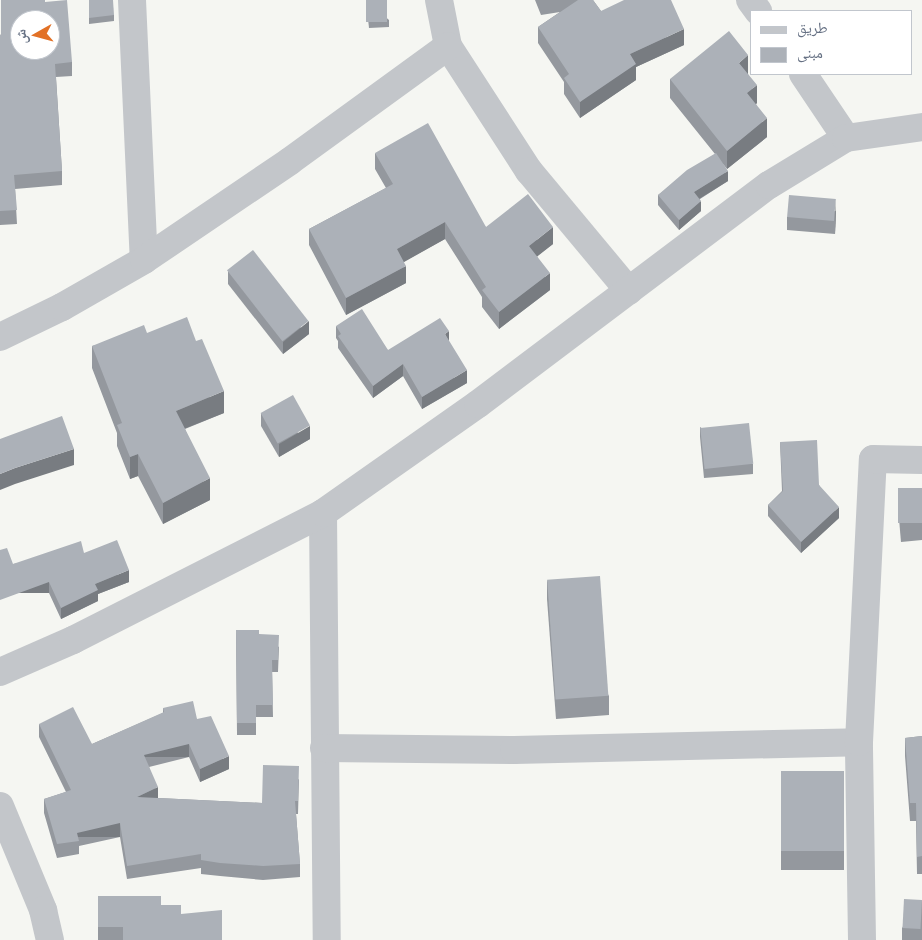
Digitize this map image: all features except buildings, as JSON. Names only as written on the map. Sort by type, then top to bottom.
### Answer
[{"type":"street","points":[[132,0],[144,260]]},
{"type":"street","points":[[439,0],[448,46],[529,172],[629,291]]},
{"type":"street","points":[[0,337],[62,307],[144,260],[290,161],[448,46]]},
{"type":"street","points":[[804,75],[846,138]]},
{"type":"street","points":[[0,672],[82,635],[323,512],[478,404],[769,185],[846,138],[922,126]]},
{"type":"street","points":[[862,940],[859,742],[873,459],[922,460]]},
{"type":"street","points":[[323,512],[327,940]]},
{"type":"street","points":[[324,748],[514,750],[859,742]]},
{"type":"street","points":[[0,806],[43,910],[50,940]]}]
